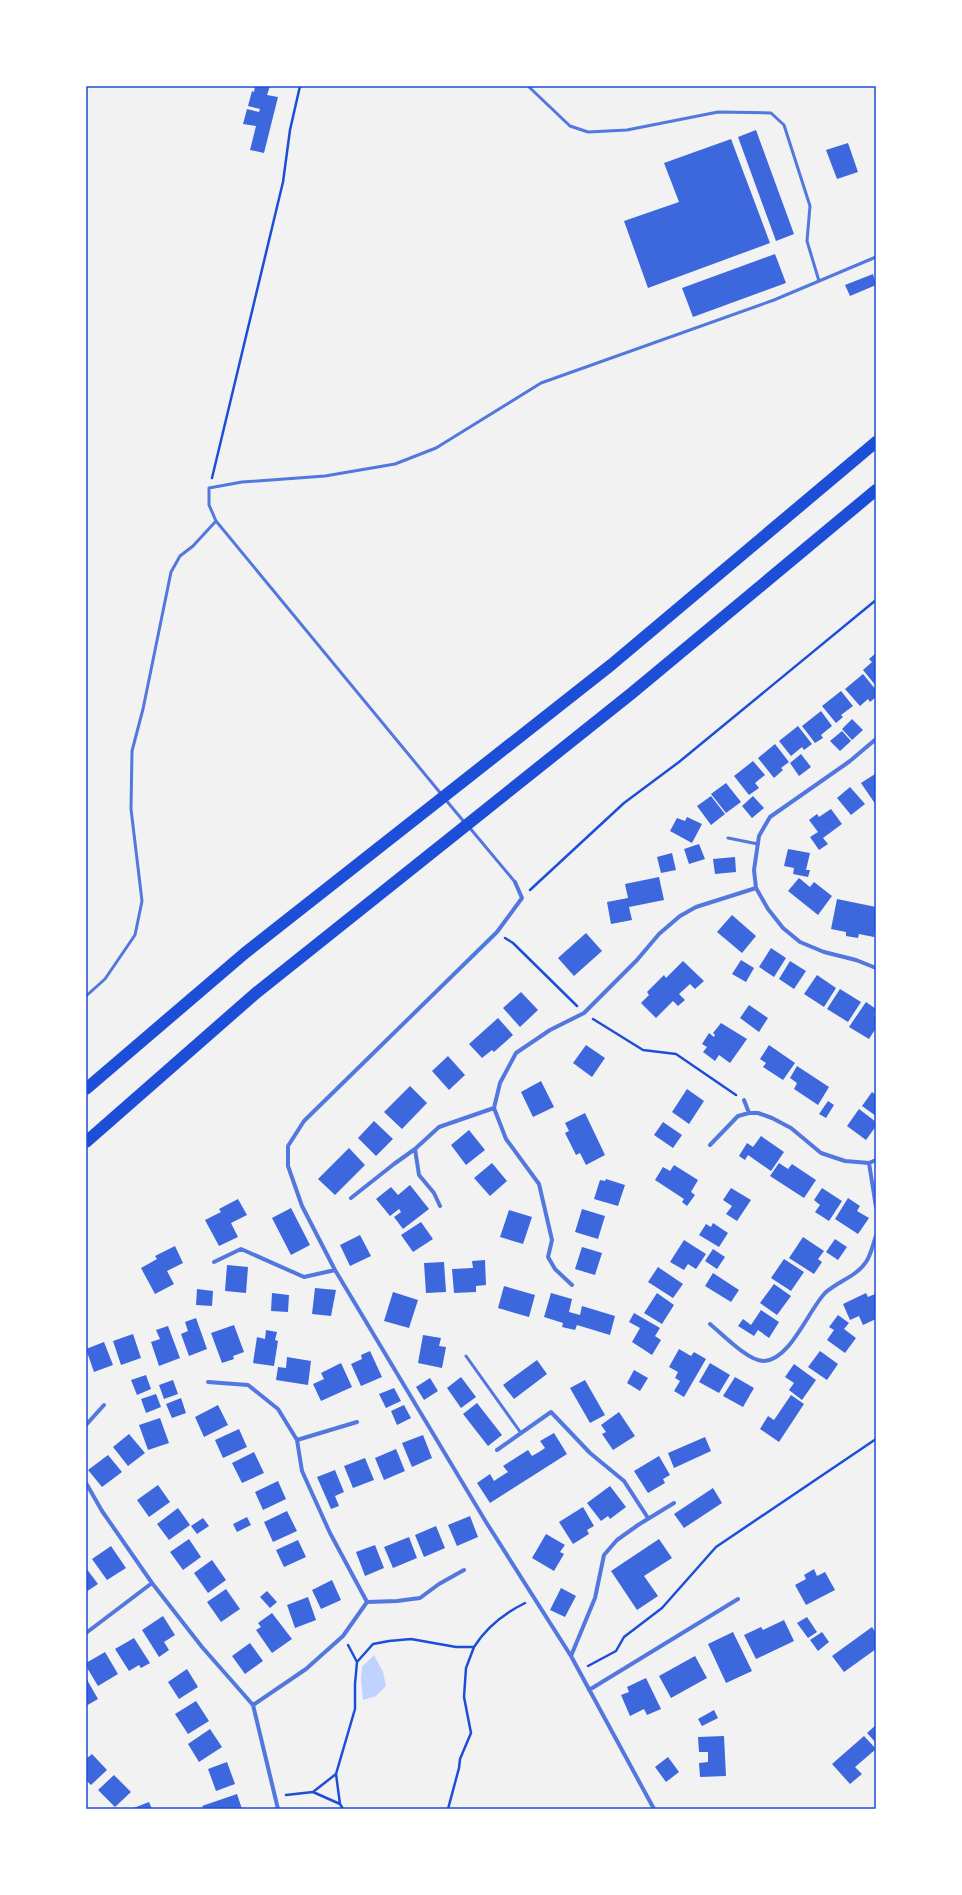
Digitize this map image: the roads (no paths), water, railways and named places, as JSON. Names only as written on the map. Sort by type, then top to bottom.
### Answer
[{"type":"highway","points":[[86,1089],[245,953],[611,665],[876,442]]},
{"type":"highway","points":[[86,1142],[256,993],[632,692],[876,490]]},
{"type":"street","points":[[876,739],[850,761],[770,817],[759,836],[754,870],[756,888],[768,909],[783,928],[800,942],[824,952],[856,960],[876,968]]},
{"type":"street","points":[[515,882],[522,898],[497,932],[304,1121],[288,1146],[288,1166],[302,1206],[335,1270],[486,1522],[571,1656],[654,1809]]},
{"type":"street","points":[[572,1285],[555,1269],[548,1258],[552,1240],[539,1184],[506,1139],[494,1108],[500,1083],[516,1053],[550,1030],[584,1013],[637,960],[659,934],[680,916],[696,906],[756,888]]},
{"type":"street","points":[[744,1100],[749,1113]]},
{"type":"street","points":[[351,1198],[415,1149],[439,1127],[494,1108]]},
{"type":"street","points":[[710,1145],[738,1116],[749,1113],[758,1113],[772,1118],[791,1128],[821,1153],[845,1161],[869,1163],[876,1160]]},
{"type":"street","points":[[415,1149],[419,1175],[434,1193],[440,1206]]},
{"type":"street","points":[[869,1163],[876,1207]]},
{"type":"street","points":[[710,1324],[749,1356],[762,1362],[775,1359],[784,1351],[825,1293],[847,1279],[866,1262],[876,1236]]},
{"type":"street","points":[[214,1262],[242,1249],[304,1277],[335,1270]]},
{"type":"street","points":[[208,1382],[248,1385],[278,1409],[297,1440],[302,1471],[330,1534],[367,1602]]},
{"type":"street","points":[[86,1425],[104,1404]]},
{"type":"street","points":[[496,1450],[551,1412],[590,1453],[624,1481],[648,1518]]},
{"type":"street","points":[[297,1440],[357,1422]]},
{"type":"street","points":[[86,1483],[102,1511],[152,1583],[202,1647],[253,1705],[278,1809]]},
{"type":"street","points":[[571,1656],[595,1598],[604,1555],[617,1540],[648,1518],[674,1504]]},
{"type":"street","points":[[367,1602],[397,1601],[420,1598],[438,1584],[464,1570]]},
{"type":"street","points":[[86,1633],[152,1583]]},
{"type":"street","points":[[589,1690],[738,1599]]},
{"type":"street","points":[[253,1705],[306,1669],[343,1636],[367,1602]]},
{"type":"lane","points":[[528,86],[570,126],[588,132],[627,130],[718,112],[771,113],[784,125],[810,206],[807,241],[819,281]]},
{"type":"lane","points":[[515,882],[216,521],[209,505],[210,488],[242,482],[325,476],[395,464],[436,448],[542,383],[752,308],[876,257]]},
{"type":"lane","points":[[86,996],[105,979],[135,935],[142,901],[131,809],[132,751],[143,709],[171,572],[180,556],[216,521]]},
{"type":"lane","points":[[728,838],[758,844]]},
{"type":"lane","points":[[466,1356],[521,1433]]},
{"type":"water","points":[[374,1655],[383,1672],[386,1686],[376,1696],[363,1700],[361,1678],[362,1667]]}]
